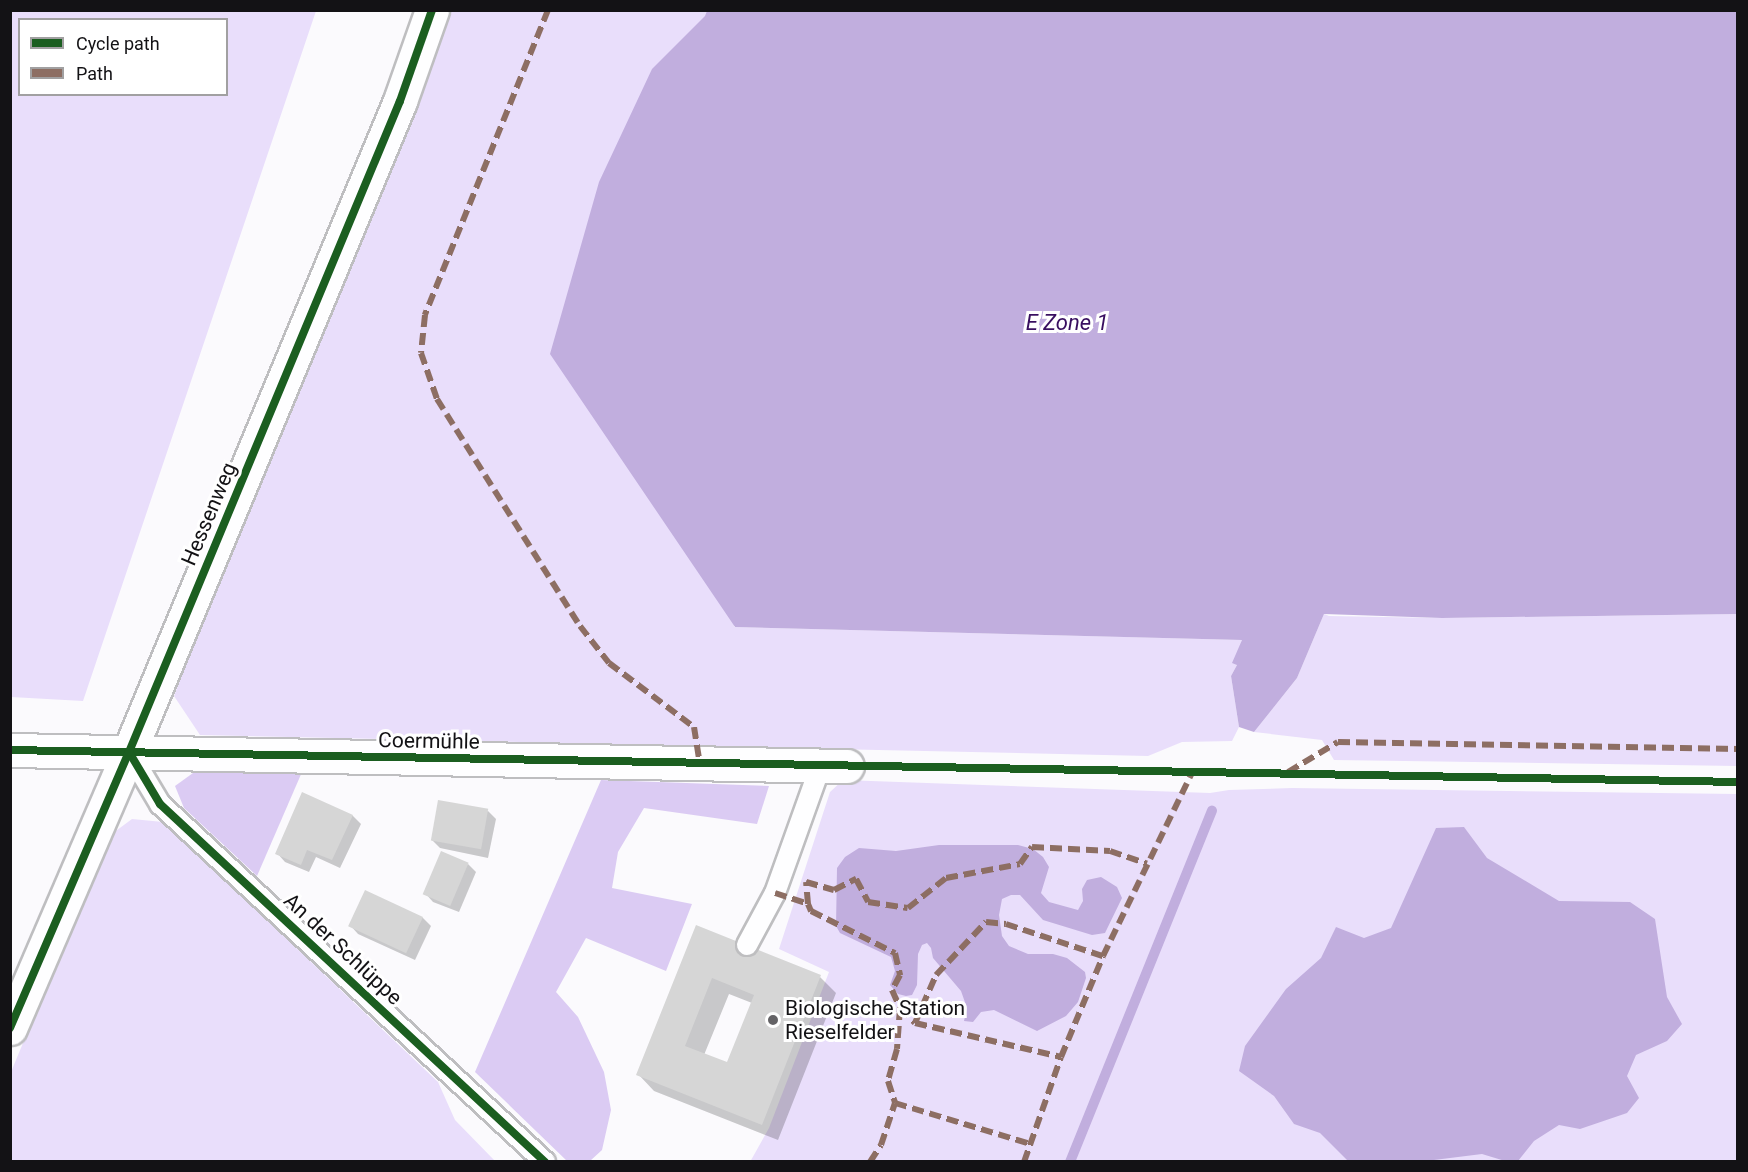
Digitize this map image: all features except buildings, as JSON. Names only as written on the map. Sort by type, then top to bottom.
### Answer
[{"type":"street","name":"Hessenweg","points":[[10,1028],[129,752],[400,101],[432,10]]},
{"type":"street","name":"Coermühle","points":[[10,750],[834,766]]},
{"type":"lane","name":"An der Schlüppe","points":[[129,752],[160,804],[545,1161]]},
{"type":"lane","points":[[747,945],[775,893],[834,766]]},
{"type":"shaded area","points":[[10,11],[316,11],[83,701],[11,697]]},
{"type":"shaded area","points":[[434,11],[707,11],[734,627],[1242,640],[1237,665],[1231,676],[1239,727],[1232,741],[1182,742],[1148,756],[200,735],[174,696]]},
{"type":"shaded area","points":[[1324,614],[1329,616],[1442,618],[1737,614],[1737,766],[1334,760],[1322,740],[1254,732],[1297,678]]},
{"type":"shaded area","points":[[302,772],[257,876],[184,808],[175,786],[193,773]]},
{"type":"shaded area","points":[[601,780],[769,786],[757,824],[644,808],[618,852],[612,888],[692,904],[666,971],[586,938],[556,992],[578,1017],[604,1072],[611,1110],[602,1150],[590,1161],[567,1161],[475,1072]]},
{"type":"shaded area","points":[[843,780],[1210,793],[1229,790],[1292,788],[1737,794],[1737,1161],[750,1162],[769,1128],[829,972],[779,949],[830,792]]},
{"type":"shaded area","points":[[132,819],[163,822],[438,1082],[455,1120],[495,1161],[11,1162],[11,1072],[109,836]]},
{"type":"water","name":"E Zone 1","points":[[707,11],[1737,11],[1737,614],[1442,618],[1324,614],[1297,678],[1254,732],[1239,727],[1231,676],[1237,665],[1232,663],[1242,640],[735,627],[550,354],[599,182],[652,69],[705,16]]},
{"type":"water","points":[[1464,827],[1487,858],[1559,901],[1630,902],[1655,919],[1667,997],[1682,1024],[1667,1041],[1636,1055],[1627,1076],[1639,1098],[1627,1113],[1580,1129],[1559,1125],[1534,1141],[1518,1161],[1505,1161],[1482,1154],[1418,1162],[1348,1161],[1320,1133],[1294,1124],[1274,1096],[1239,1071],[1245,1046],[1286,989],[1321,958],[1336,927],[1364,938],[1391,928],[1436,828]]},
{"type":"water","points":[[939,845],[1018,845],[1033,849],[1043,857],[1049,867],[1041,893],[1049,902],[1078,910],[1083,901],[1082,889],[1087,880],[1101,877],[1117,887],[1122,898],[1105,933],[1092,935],[1043,920],[1020,895],[1011,895],[1002,899],[999,915],[1002,936],[1009,946],[1028,954],[1053,954],[1067,958],[1085,972],[1086,978],[1078,1002],[1066,1016],[1037,1031],[994,1010],[981,1012],[973,1022],[964,1021],[967,1008],[961,991],[933,958],[931,948],[927,943],[922,945],[918,954],[917,985],[912,995],[906,996],[898,994],[890,985],[895,971],[891,957],[840,933],[836,926],[837,868],[845,857],[859,848],[896,851]]},
{"type":"waterway","points":[[1070,1162],[1212,811]]},
{"type":"marked path","points":[[548,10],[425,315],[421,353],[437,399],[580,626],[609,663],[694,727],[700,764]]},
{"type":"marked path","points":[[1288,772],[1338,742],[1738,749]]},
{"type":"marked path","points":[[1024,1162],[1061,1057],[1103,956],[1193,771]]},
{"type":"marked path","points":[[775,893],[808,904],[806,882],[834,890],[856,879],[868,902],[908,908],[946,878],[1020,864],[1032,847],[1110,851],[1147,864]]},
{"type":"marked path","points":[[808,904],[811,911],[895,953],[900,975],[892,990],[900,1008],[915,1023],[936,975],[986,922],[1006,924],[1103,956]]},
{"type":"marked path","points":[[900,1008],[897,1049],[888,1081],[895,1103],[1031,1144]]},
{"type":"marked path","points":[[915,1023],[1061,1057]]},
{"type":"marked path","points":[[870,1162],[881,1145],[895,1103]]},
{"type":"cycle path","points":[[10,1028],[129,752],[400,101],[432,10]]},
{"type":"cycle path","points":[[10,750],[1738,782]]},
{"type":"cycle path","points":[[129,752],[160,804],[545,1162]]},
{"type":"place","name":"Biologische Station Rieselfelder","points":[[773,1020]]}]
